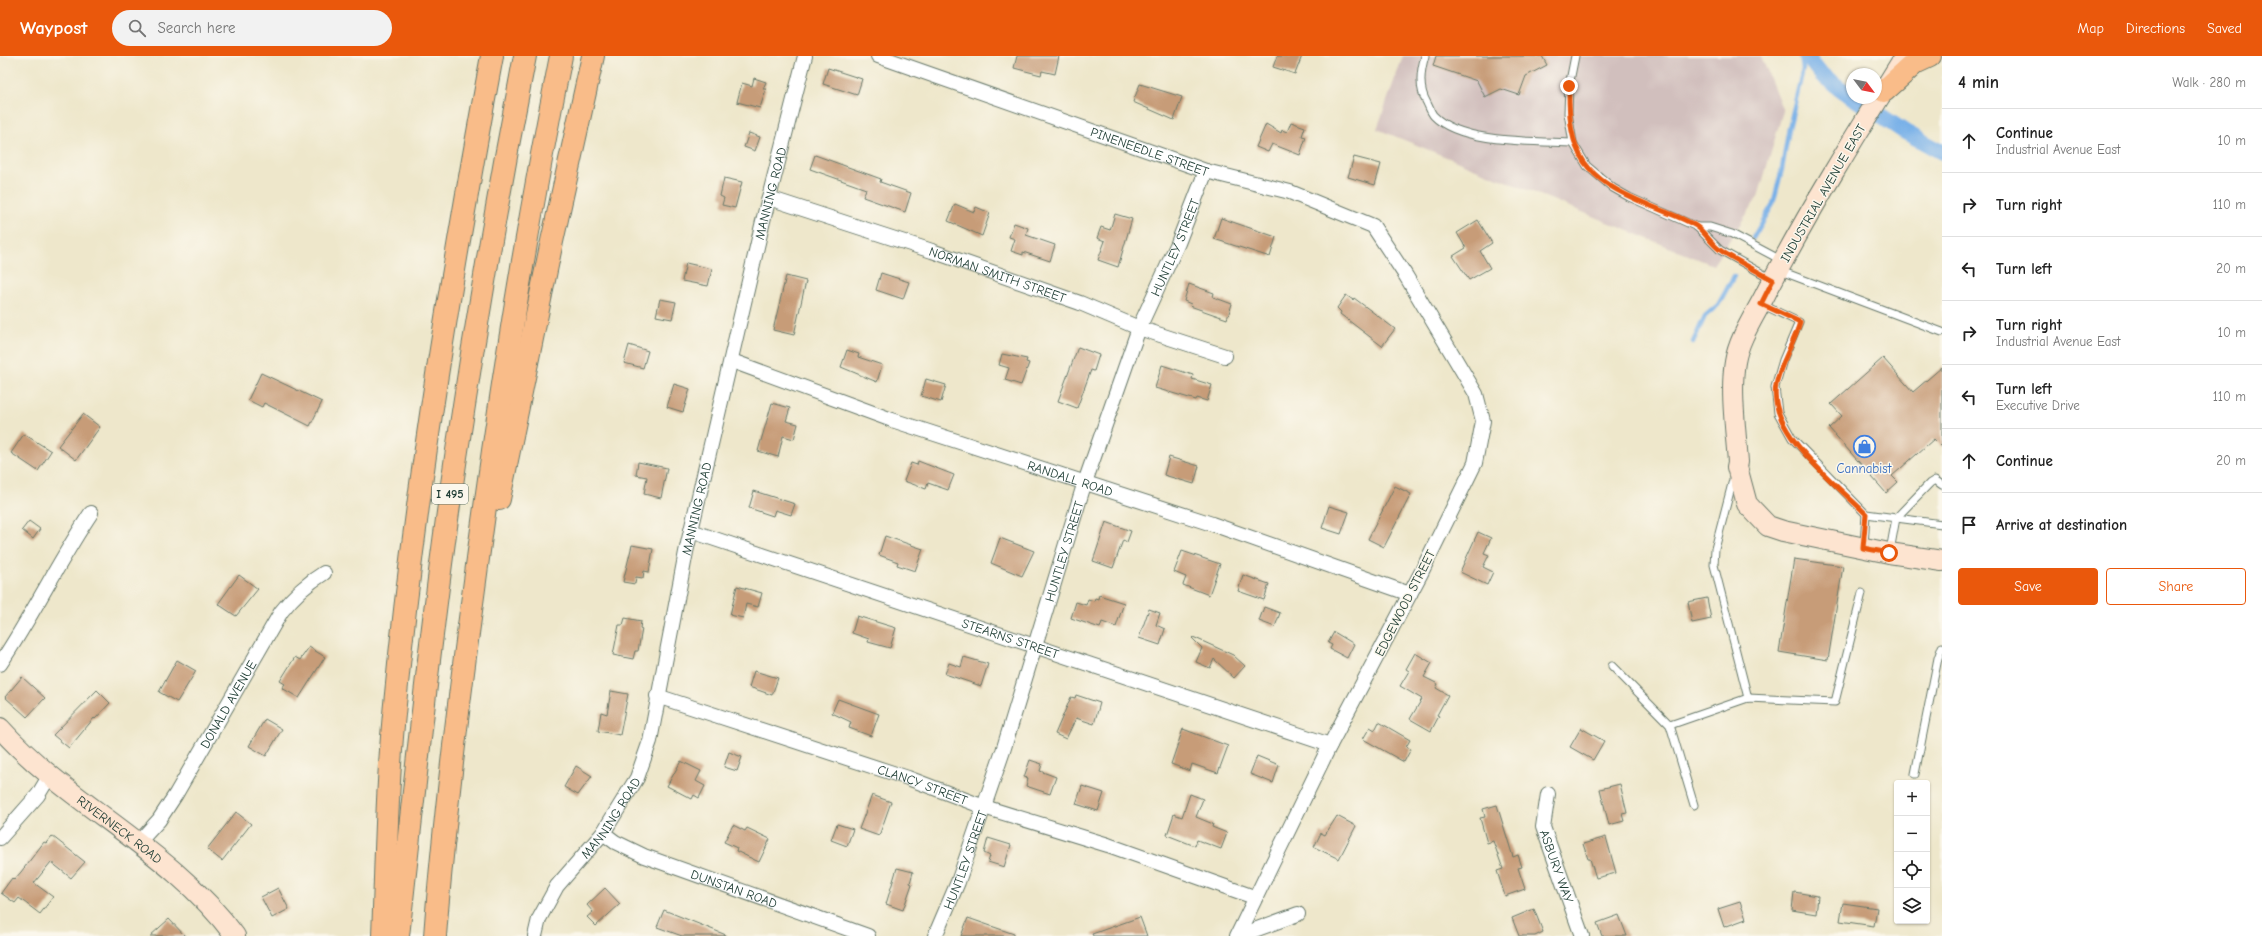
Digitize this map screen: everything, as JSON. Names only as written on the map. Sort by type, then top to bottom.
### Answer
[{"type":"highway","points":[[383,936],[390,763],[406,596],[426,438],[449,294],[492,56]]},
{"type":"highway","name":"I 495","points":[[398,936],[434,614],[456,457],[497,207],[525,56]]},
{"type":"highway","name":"I 495","points":[[435,936],[440,866],[461,680],[496,421],[510,332],[561,56]]},
{"type":"highway","points":[[461,680],[551,246],[593,56]]},
{"type":"highway","points":[[1884,91],[1915,63],[1930,56]]},
{"type":"street","name":"MANNING ROAD","points":[[535,936],[539,919],[557,886],[603,833],[638,778],[650,741],[691,531],[769,198],[805,56]]},
{"type":"street","name":"PINENEEDLE STREET","points":[[878,56],[1206,171],[1290,192],[1373,226],[1401,269]]},
{"type":"street","name":"INDUSTRIAL AVENUE EAST","points":[[1905,56],[1848,146],[1778,270],[1744,335],[1734,363],[1733,379],[1737,466],[1747,504],[1768,526],[1863,548],[1942,561]]},
{"type":"street","name":"HUNTLEY STREET","points":[[935,936],[958,882],[984,806],[1086,482],[1139,328],[1178,243],[1206,171]]},
{"type":"street","name":"NORMAN SMITH STREET","points":[[769,198],[932,251],[1080,303],[1139,328],[1225,356]]},
{"type":"street","name":"EDGEWOOD STREET","points":[[1237,936],[1254,897],[1330,745],[1410,594],[1475,462],[1483,421],[1476,394],[1401,269]]},
{"type":"street","name":"RANDALL ROAD","points":[[732,361],[892,420],[1212,524],[1410,594]]},
{"type":"street","points":[[0,664],[31,613],[66,550],[91,513]]},
{"type":"street","name":"STEARNS STREET","points":[[691,531],[1330,745]]},
{"type":"street","name":"DONALD AVENUE","points":[[138,843],[159,820],[176,794],[281,612],[292,597],[306,583],[324,573]]},
{"type":"street","name":"CLANCY STREET","points":[[658,696],[908,778],[984,806],[1108,845],[1254,897]]},
{"type":"street","name":"RIVERNECK ROAD","points":[[0,728],[50,775],[191,885],[235,936]]},
{"type":"street","points":[[0,838],[38,795],[50,775]]},
{"type":"street","name":"ASBURY WAY","points":[[1548,794],[1543,827],[1582,936]]},
{"type":"street","name":"DUNSTAN ROAD","points":[[603,833],[615,842],[644,856],[868,936]]},
{"type":"street","points":[[1237,936],[1298,914]]},
{"type":"lane","points":[[1425,56],[1421,69],[1421,92],[1434,116],[1454,129],[1489,138],[1573,143]]},
{"type":"lane","points":[[1575,56],[1569,86],[1568,113],[1573,143],[1587,166],[1613,188],[1629,197],[1697,227],[1720,250],[1778,270],[1942,332]]},
{"type":"lane","points":[[1697,227],[1710,227],[1732,234],[1778,270]]},
{"type":"lane","points":[[1761,304],[1800,322],[1783,360],[1775,387],[1778,413],[1792,438],[1866,514],[1942,524]]},
{"type":"lane","points":[[1737,466],[1715,549],[1714,565],[1748,698]]},
{"type":"lane","points":[[1889,553],[1896,518],[1930,482],[1935,480],[1942,485]]},
{"type":"lane","points":[[1863,548],[1866,514]]},
{"type":"lane","points":[[1670,725],[1748,698],[1835,702],[1862,593]]},
{"type":"lane","points":[[1915,774],[1938,658],[1942,647]]},
{"type":"lane","points":[[1612,666],[1670,725],[1694,805]]},
{"type":"shaded area","points":[[1403,56],[1761,56],[1783,111],[1758,197],[1713,265],[1377,129]]},
{"type":"building","points":[[1017,56],[1059,56],[1055,74],[1042,71],[1041,75],[1014,68]]},
{"type":"building","points":[[1277,56],[1302,56],[1295,74],[1273,67]]},
{"type":"building","points":[[1436,56],[1542,56],[1547,65],[1526,76],[1519,95],[1501,89],[1485,97],[1477,81],[1433,66]]},
{"type":"building","points":[[828,68],[862,79],[857,95],[823,84]]},
{"type":"building","points":[[754,78],[766,82],[763,89],[766,89],[760,108],[737,102],[742,83],[752,86]]},
{"type":"building","points":[[1140,84],[1182,97],[1174,120],[1133,102]]},
{"type":"building","points":[[1291,122],[1305,127],[1302,136],[1306,137],[1300,155],[1272,144],[1268,152],[1256,147],[1266,124],[1281,133],[1282,130],[1287,132]]},
{"type":"building","points":[[749,133],[760,137],[755,151],[744,147]]},
{"type":"building","points":[[815,155],[881,179],[880,182],[911,193],[905,212],[863,197],[866,189],[810,169]]},
{"type":"building","points":[[1354,157],[1381,164],[1375,185],[1348,177]]},
{"type":"building","points":[[724,178],[742,182],[735,208],[722,205],[724,198],[720,196]]},
{"type":"building","points":[[955,204],[974,212],[976,207],[990,213],[982,236],[948,221]]},
{"type":"building","points":[[1115,214],[1132,219],[1118,267],[1098,260],[1105,241],[1097,238],[1101,227],[1110,230]]},
{"type":"building","points":[[1221,218],[1276,237],[1270,257],[1214,239]]},
{"type":"building","points":[[1478,220],[1492,243],[1480,251],[1490,268],[1469,280],[1453,256],[1466,248],[1457,233]]},
{"type":"building","points":[[1014,223],[1028,228],[1026,235],[1055,245],[1050,261],[1023,252],[1023,255],[1011,251],[1015,239],[1009,237]]},
{"type":"building","points":[[686,263],[712,269],[708,286],[682,281]]},
{"type":"building","points":[[881,273],[909,282],[903,299],[876,290]]},
{"type":"building","points":[[786,276],[806,281],[794,335],[773,330]]},
{"type":"building","points":[[1189,284],[1214,293],[1213,297],[1232,304],[1227,319],[1190,306],[1191,304],[1184,301]]},
{"type":"building","points":[[1346,295],[1353,300],[1354,298],[1395,329],[1382,346],[1340,314],[1341,312],[1337,308]]},
{"type":"building","points":[[660,299],[676,302],[672,319],[656,316]]},
{"type":"building","points":[[629,345],[648,351],[643,368],[624,363]]},
{"type":"building","points":[[1078,347],[1099,355],[1094,371],[1091,370],[1077,408],[1058,401]]},
{"type":"building","points":[[847,350],[859,354],[858,357],[882,365],[877,382],[841,367]]},
{"type":"building","points":[[1002,354],[1027,359],[1026,362],[1029,363],[1021,385],[1005,380],[1009,368],[999,365]]},
{"type":"building","points":[[1883,358],[1913,392],[1942,367],[1942,447],[1934,439],[1892,476],[1898,482],[1886,493],[1829,428],[1842,416],[1831,404]]},
{"type":"building","points":[[1162,365],[1193,375],[1192,379],[1212,385],[1207,401],[1197,398],[1196,400],[1155,388]]},
{"type":"building","points":[[261,373],[322,402],[310,426],[264,403],[262,407],[248,400]]},
{"type":"building","points":[[926,379],[946,385],[941,402],[921,396]]},
{"type":"building","points":[[674,384],[690,389],[683,412],[667,407]]},
{"type":"building","points":[[772,403],[790,408],[786,421],[798,424],[794,439],[783,436],[778,457],[758,451]]},
{"type":"building","points":[[83,414],[100,427],[76,460],[58,446]]},
{"type":"building","points":[[24,434],[51,451],[38,471],[11,453]]},
{"type":"building","points":[[1169,457],[1199,466],[1194,484],[1164,475]]},
{"type":"building","points":[[918,461],[954,475],[948,490],[928,483],[926,489],[904,481],[911,463],[917,465]]},
{"type":"building","points":[[638,462],[667,468],[661,498],[644,494],[647,477],[636,475]]},
{"type":"building","points":[[1395,486],[1411,494],[1384,547],[1368,539]]},
{"type":"building","points":[[754,491],[795,504],[791,515],[775,510],[773,516],[749,508]]},
{"type":"building","points":[[1329,506],[1349,512],[1341,534],[1322,528]]},
{"type":"building","points":[[29,521],[40,529],[33,539],[22,530]]},
{"type":"building","points":[[1106,522],[1131,531],[1127,542],[1123,540],[1113,568],[1093,561]]},
{"type":"building","points":[[1478,532],[1491,538],[1484,553],[1489,555],[1483,567],[1493,572],[1487,585],[1460,572]]},
{"type":"building","points":[[885,536],[923,549],[915,571],[897,565],[898,562],[879,555]]},
{"type":"building","points":[[1000,538],[1034,551],[1022,576],[991,563]]},
{"type":"building","points":[[632,545],[653,549],[649,572],[644,571],[643,578],[636,577],[635,584],[623,582]]},
{"type":"building","points":[[1182,551],[1220,564],[1209,595],[1183,585],[1186,577],[1174,572]]},
{"type":"building","points":[[1794,559],[1843,566],[1828,660],[1779,652]]},
{"type":"building","points":[[239,575],[258,589],[236,616],[218,604]]},
{"type":"building","points":[[1243,575],[1269,584],[1264,600],[1238,591]]},
{"type":"building","points":[[737,586],[762,593],[758,607],[746,604],[743,618],[730,615]]},
{"type":"building","points":[[1099,595],[1124,603],[1116,627],[1102,622],[1100,628],[1071,618],[1076,602],[1086,605],[1088,599],[1094,601],[1095,598],[1098,599]]},
{"type":"building","points":[[1707,598],[1711,619],[1692,623],[1688,602]]},
{"type":"building","points":[[1264,607],[1280,613],[1275,627],[1259,621]]},
{"type":"building","points":[[1149,609],[1160,613],[1156,625],[1165,629],[1160,645],[1139,638]]},
{"type":"building","points":[[857,616],[896,628],[890,648],[868,642],[869,639],[852,633]]},
{"type":"building","points":[[625,618],[641,621],[640,629],[642,629],[638,651],[635,651],[633,659],[613,655],[619,625],[623,625]]},
{"type":"building","points":[[1334,632],[1354,644],[1347,658],[1330,649],[1332,645],[1328,643]]},
{"type":"building","points":[[1193,637],[1233,655],[1245,666],[1234,678],[1214,659],[1210,668],[1196,662],[1202,648],[1192,638]]},
{"type":"building","points":[[309,647],[325,657],[299,698],[282,688],[285,684],[280,681],[295,657],[300,660]]},
{"type":"building","points":[[1415,653],[1432,663],[1424,677],[1438,684],[1436,688],[1448,695],[1437,715],[1439,716],[1431,731],[1410,719],[1422,699],[1400,686],[1409,671],[1406,669]]},
{"type":"building","points":[[964,657],[988,664],[981,686],[945,674],[949,663],[961,667]]},
{"type":"building","points":[[177,660],[196,671],[177,702],[159,692]]},
{"type":"building","points":[[754,671],[778,678],[772,695],[749,687]]},
{"type":"building","points":[[22,677],[45,698],[27,717],[5,697]]},
{"type":"building","points":[[97,690],[110,703],[95,719],[94,718],[69,748],[53,735]]},
{"type":"building","points":[[611,691],[628,694],[620,735],[598,731],[601,712],[607,714]]},
{"type":"building","points":[[1076,695],[1100,703],[1094,724],[1076,718],[1066,739],[1055,734],[1071,697],[1075,698]]},
{"type":"building","points":[[838,699],[879,714],[871,736],[849,728],[851,722],[832,713]]},
{"type":"building","points":[[265,719],[282,729],[266,756],[249,746]]},
{"type":"building","points":[[1379,722],[1410,740],[1406,747],[1411,749],[1404,762],[1363,739],[1370,727],[1375,730]]},
{"type":"building","points":[[1581,728],[1604,741],[1593,760],[1570,747]]},
{"type":"building","points":[[1183,729],[1228,746],[1218,773],[1192,764],[1190,771],[1171,764]]},
{"type":"building","points":[[729,752],[742,757],[737,771],[724,767]]},
{"type":"building","points":[[1257,756],[1279,765],[1273,783],[1250,774]]},
{"type":"building","points":[[1030,760],[1042,764],[1040,771],[1056,777],[1050,794],[1026,786],[1028,778],[1024,777]]},
{"type":"building","points":[[681,761],[701,771],[696,781],[705,786],[699,798],[694,795],[692,799],[667,786]]},
{"type":"building","points":[[576,766],[592,776],[578,795],[564,787]]},
{"type":"building","points":[[1620,784],[1627,813],[1622,814],[1624,821],[1609,825],[1600,789]]},
{"type":"building","points":[[1082,786],[1104,793],[1098,811],[1076,804]]},
{"type":"building","points":[[1190,794],[1203,799],[1196,817],[1213,824],[1212,827],[1227,833],[1221,849],[1197,840],[1195,846],[1167,835],[1174,814],[1182,817]]},
{"type":"building","points":[[872,795],[891,802],[879,836],[859,829]]},
{"type":"building","points":[[1497,805],[1513,857],[1518,855],[1522,867],[1518,868],[1525,889],[1505,896],[1497,871],[1503,869],[1493,841],[1487,843],[1480,818],[1485,817],[1483,809]]},
{"type":"building","points":[[236,812],[251,824],[222,861],[207,849]]},
{"type":"building","points":[[1337,816],[1356,826],[1339,859],[1314,847],[1321,833],[1325,835]]},
{"type":"building","points":[[837,824],[853,829],[847,846],[831,840]]},
{"type":"building","points":[[733,825],[745,831],[747,828],[770,839],[759,862],[736,851],[737,848],[724,842]]},
{"type":"building","points":[[52,836],[85,862],[71,878],[51,862],[34,883],[53,897],[40,914],[19,898],[15,903],[1,893],[12,878],[14,880],[21,872],[44,842],[46,843]]},
{"type":"building","points":[[1606,837],[1616,873],[1596,878],[1583,844]]},
{"type":"building","points":[[988,838],[1011,845],[1004,867],[988,862],[990,856],[984,853]]},
{"type":"building","points":[[897,868],[913,872],[910,883],[912,884],[903,910],[886,904]]},
{"type":"building","points":[[278,888],[289,909],[272,918],[261,897]]},
{"type":"building","points":[[605,888],[620,904],[596,926],[587,917],[593,912],[587,905]]},
{"type":"building","points":[[1794,892],[1818,896],[1816,914],[1792,910]]},
{"type":"building","points":[[1740,902],[1746,919],[1724,927],[1718,909]]},
{"type":"building","points":[[1843,903],[1877,908],[1874,926],[1840,921]]},
{"type":"building","points":[[1534,909],[1543,932],[1535,936],[1519,936],[1512,918]]},
{"type":"building","points":[[664,910],[726,936],[682,936],[657,927]]},
{"type":"building","points":[[1619,915],[1627,936],[1602,936],[1597,923]]},
{"type":"building","points":[[1140,917],[1147,936],[1093,936],[1092,934]]},
{"type":"building","points":[[968,918],[1014,934],[1014,936],[961,936]]},
{"type":"building","points":[[169,919],[185,936],[150,936]]},
{"type":"waterway","points":[[1753,238],[1773,204],[1803,69],[1801,56]]},
{"type":"waterway","points":[[1807,56],[1822,75],[1846,93]]},
{"type":"waterway","points":[[1863,104],[1905,132],[1942,152]]},
{"type":"waterway","points":[[1693,342],[1705,316],[1718,305],[1734,276]]},
{"type":"place","name":"Cannabist","points":[[1864,446]]},
{"type":"route","points":[[1569,86],[1568,113],[1573,143],[1578,154],[1587,166],[1613,188],[1629,197],[1697,227],[1711,243],[1720,250],[1773,280],[1761,304],[1776,312],[1797,319],[1800,322],[1783,360],[1775,387],[1778,413],[1792,438],[1866,514],[1863,548],[1889,553]]}]
